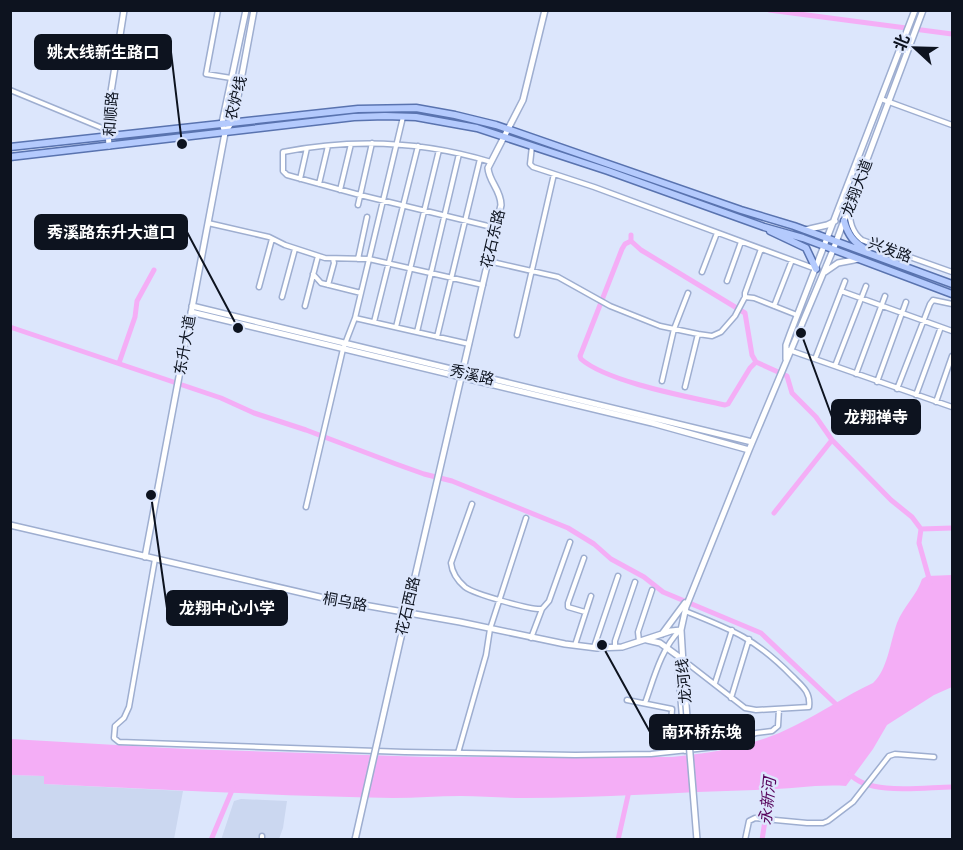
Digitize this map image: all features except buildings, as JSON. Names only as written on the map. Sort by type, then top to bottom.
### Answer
[{"type":"main road","points":[[10,147],[108,133],[357,109],[403,108],[455,115],[508,129],[804,230],[952,284]]},
{"type":"main road","points":[[10,157],[354,117],[403,117],[452,122],[504,136],[764,227],[825,246],[952,294]]},
{"type":"main road","points":[[844,221],[849,236],[854,242],[900,266]]},
{"type":"main road","points":[[764,227],[806,248],[816,269]]},
{"type":"street","name":"和顺路","points":[[109,146],[107,117],[124,10]]},
{"type":"street","points":[[218,10],[206,74],[231,78]]},
{"type":"street","name":"农炉线","points":[[225,133],[222,123],[246,10]]},
{"type":"street","name":"农炉线","points":[[225,133],[232,122],[254,10]]},
{"type":"street","points":[[496,228],[300,179],[283,171],[283,152],[351,144],[397,143],[491,162],[523,100],[545,10]]},
{"type":"street","name":"龙翔大道","points":[[681,630],[690,597],[785,363],[798,315],[915,10]]},
{"type":"street","name":"龙翔大道","points":[[788,350],[824,273],[923,10]]},
{"type":"street","points":[[10,90],[108,133]]},
{"type":"street","points":[[881,99],[952,124]]},
{"type":"street","points":[[306,507],[344,347],[355,318],[403,117]]},
{"type":"street","name":"东升大道","points":[[145,557],[225,133]]},
{"type":"street","points":[[358,206],[372,143]]},
{"type":"street","points":[[340,190],[351,144]]},
{"type":"street","points":[[319,184],[328,146]]},
{"type":"street","points":[[374,322],[418,146]]},
{"type":"street","points":[[532,146],[530,164],[533,167],[816,269]]},
{"type":"street","points":[[300,179],[307,148]]},
{"type":"street","points":[[396,327],[439,150]]},
{"type":"street","points":[[417,332],[459,154]]},
{"type":"street","points":[[437,337],[480,159]]},
{"type":"street","name":"花石东路","points":[[462,375],[496,228],[501,196],[488,172],[491,162]]},
{"type":"street","points":[[517,335],[554,174]]},
{"type":"street","name":"兴发路","points":[[849,208],[852,227],[856,236],[862,240],[952,273]]},
{"type":"street","points":[[358,259],[367,217]]},
{"type":"street","points":[[804,230],[835,221]]},
{"type":"street","points":[[208,224],[272,239],[318,256],[333,259],[369,260],[483,285]]},
{"type":"street","points":[[702,272],[717,233]]},
{"type":"street","points":[[259,287],[272,239]]},
{"type":"street","points":[[727,281],[741,242]]},
{"type":"street","points":[[282,297],[295,249]]},
{"type":"street","points":[[488,261],[558,277],[610,306],[660,326],[712,336],[721,332],[735,316],[745,297],[761,249]]},
{"type":"street","points":[[305,306],[318,256]]},
{"type":"street","points":[[328,285],[333,259]]},
{"type":"street","points":[[774,306],[792,260]]},
{"type":"street","points":[[824,273],[838,263],[859,260]]},
{"type":"street","points":[[313,274],[321,283],[361,293]]},
{"type":"street","points":[[815,359],[845,281]]},
{"type":"street","points":[[310,288],[321,283]]},
{"type":"street","points":[[835,366],[866,286]]},
{"type":"street","points":[[841,291],[952,331]]},
{"type":"street","points":[[662,381],[674,329],[688,293]]},
{"type":"street","points":[[745,297],[750,296],[798,315]]},
{"type":"street","points":[[856,374],[885,296]]},
{"type":"street","points":[[897,389],[926,309],[933,300],[952,304]]},
{"type":"street","points":[[877,382],[906,302]]},
{"type":"street","name":"秀溪路","points":[[192,309],[344,347],[752,442]]},
{"type":"street","points":[[355,318],[469,344]]},
{"type":"street","points":[[916,395],[941,327]]},
{"type":"street","points":[[685,387],[698,334]]},
{"type":"street","points":[[788,350],[952,407]]},
{"type":"street","points":[[936,402],[952,356]]},
{"type":"street","name":"秀溪路","points":[[462,375],[749,450]]},
{"type":"street","name":"花石西路","points":[[355,840],[462,375]]},
{"type":"street","points":[[472,504],[451,563],[457,579],[467,589],[527,608],[542,609]]},
{"type":"street","points":[[458,753],[486,655],[490,629],[526,518]]},
{"type":"street","name":"桐乌路","points":[[10,525],[312,596],[574,645],[615,647],[681,630]]},
{"type":"street","points":[[531,638],[542,609],[549,601],[570,542]]},
{"type":"street","points":[[584,558],[568,608],[585,612]]},
{"type":"street","points":[[155,559],[129,707],[124,718],[115,726],[116,741],[458,753],[574,755],[659,753],[726,744],[756,733],[776,729],[780,720],[779,709]]},
{"type":"street","points":[[594,647],[618,576]]},
{"type":"street","points":[[615,647],[635,582]]},
{"type":"street","points":[[652,590],[638,632],[642,641],[660,643],[667,647],[750,710],[809,707],[810,696],[780,664],[749,639],[686,609]]},
{"type":"street","points":[[574,645],[591,596]]},
{"type":"street","points":[[661,634],[690,597]]},
{"type":"street","points":[[645,703],[667,647],[681,630]]},
{"type":"street","name":"龙河线","points":[[681,630],[697,840]]},
{"type":"street","points":[[715,683],[732,630]]},
{"type":"street","points":[[732,698],[749,639]]},
{"type":"street","points":[[682,658],[679,661],[678,671],[685,751]]},
{"type":"street","points":[[627,700],[672,709],[670,724]]},
{"type":"street","points":[[745,840],[749,821],[755,818],[823,823],[839,814],[864,789],[885,759],[895,754],[934,758]]},
{"type":"shaded area","points":[[952,575],[952,687],[934,695],[887,725],[846,786],[582,797],[393,798],[44,784],[44,776],[11,775],[11,739],[186,749],[426,757],[672,757],[720,750],[751,743],[781,732],[873,683],[885,663],[900,617],[922,579],[927,576]]},
{"type":"shaded area","points":[[11,775],[44,776],[44,784],[183,791],[174,839],[11,840]]},
{"type":"shaded area","points":[[241,799],[287,801],[279,839],[221,840],[234,801]]},
{"type":"waterway","points":[[769,10],[952,34]]},
{"type":"waterway","points":[[631,235],[631,241],[641,250],[745,313],[752,355],[756,362],[787,376],[792,393],[816,417],[832,440],[891,500],[912,517],[921,529],[919,543],[930,582]]},
{"type":"waterway","points":[[631,241],[622,249],[580,356],[581,359],[609,375],[628,382],[725,405],[728,404],[756,362]]},
{"type":"waterway","points":[[119,363],[135,317],[137,301],[154,270]]},
{"type":"waterway","points":[[10,327],[221,398],[254,413],[424,474],[452,481],[568,528],[594,544],[611,559],[644,577],[663,592],[761,633],[841,709]]},
{"type":"waterway","points":[[774,513],[832,440]]},
{"type":"waterway","points":[[921,529],[952,528]]},
{"type":"waterway","points":[[850,774],[859,781],[884,788],[952,787]]},
{"type":"waterway","name":"永新河","points":[[762,840],[771,782]]},
{"type":"waterway","points":[[211,840],[233,788]]},
{"type":"waterway","points":[[618,840],[629,791]]},
{"type":"place","name":"姚太线新生路口","points":[[182,144]]},
{"type":"place","name":"秀溪路东升大道口","points":[[238,328]]},
{"type":"place","name":"龙翔禅寺","points":[[801,333]]},
{"type":"place","name":"龙翔中心小学","points":[[151,495]]},
{"type":"place","name":"南环桥东堍","points":[[602,645]]}]
